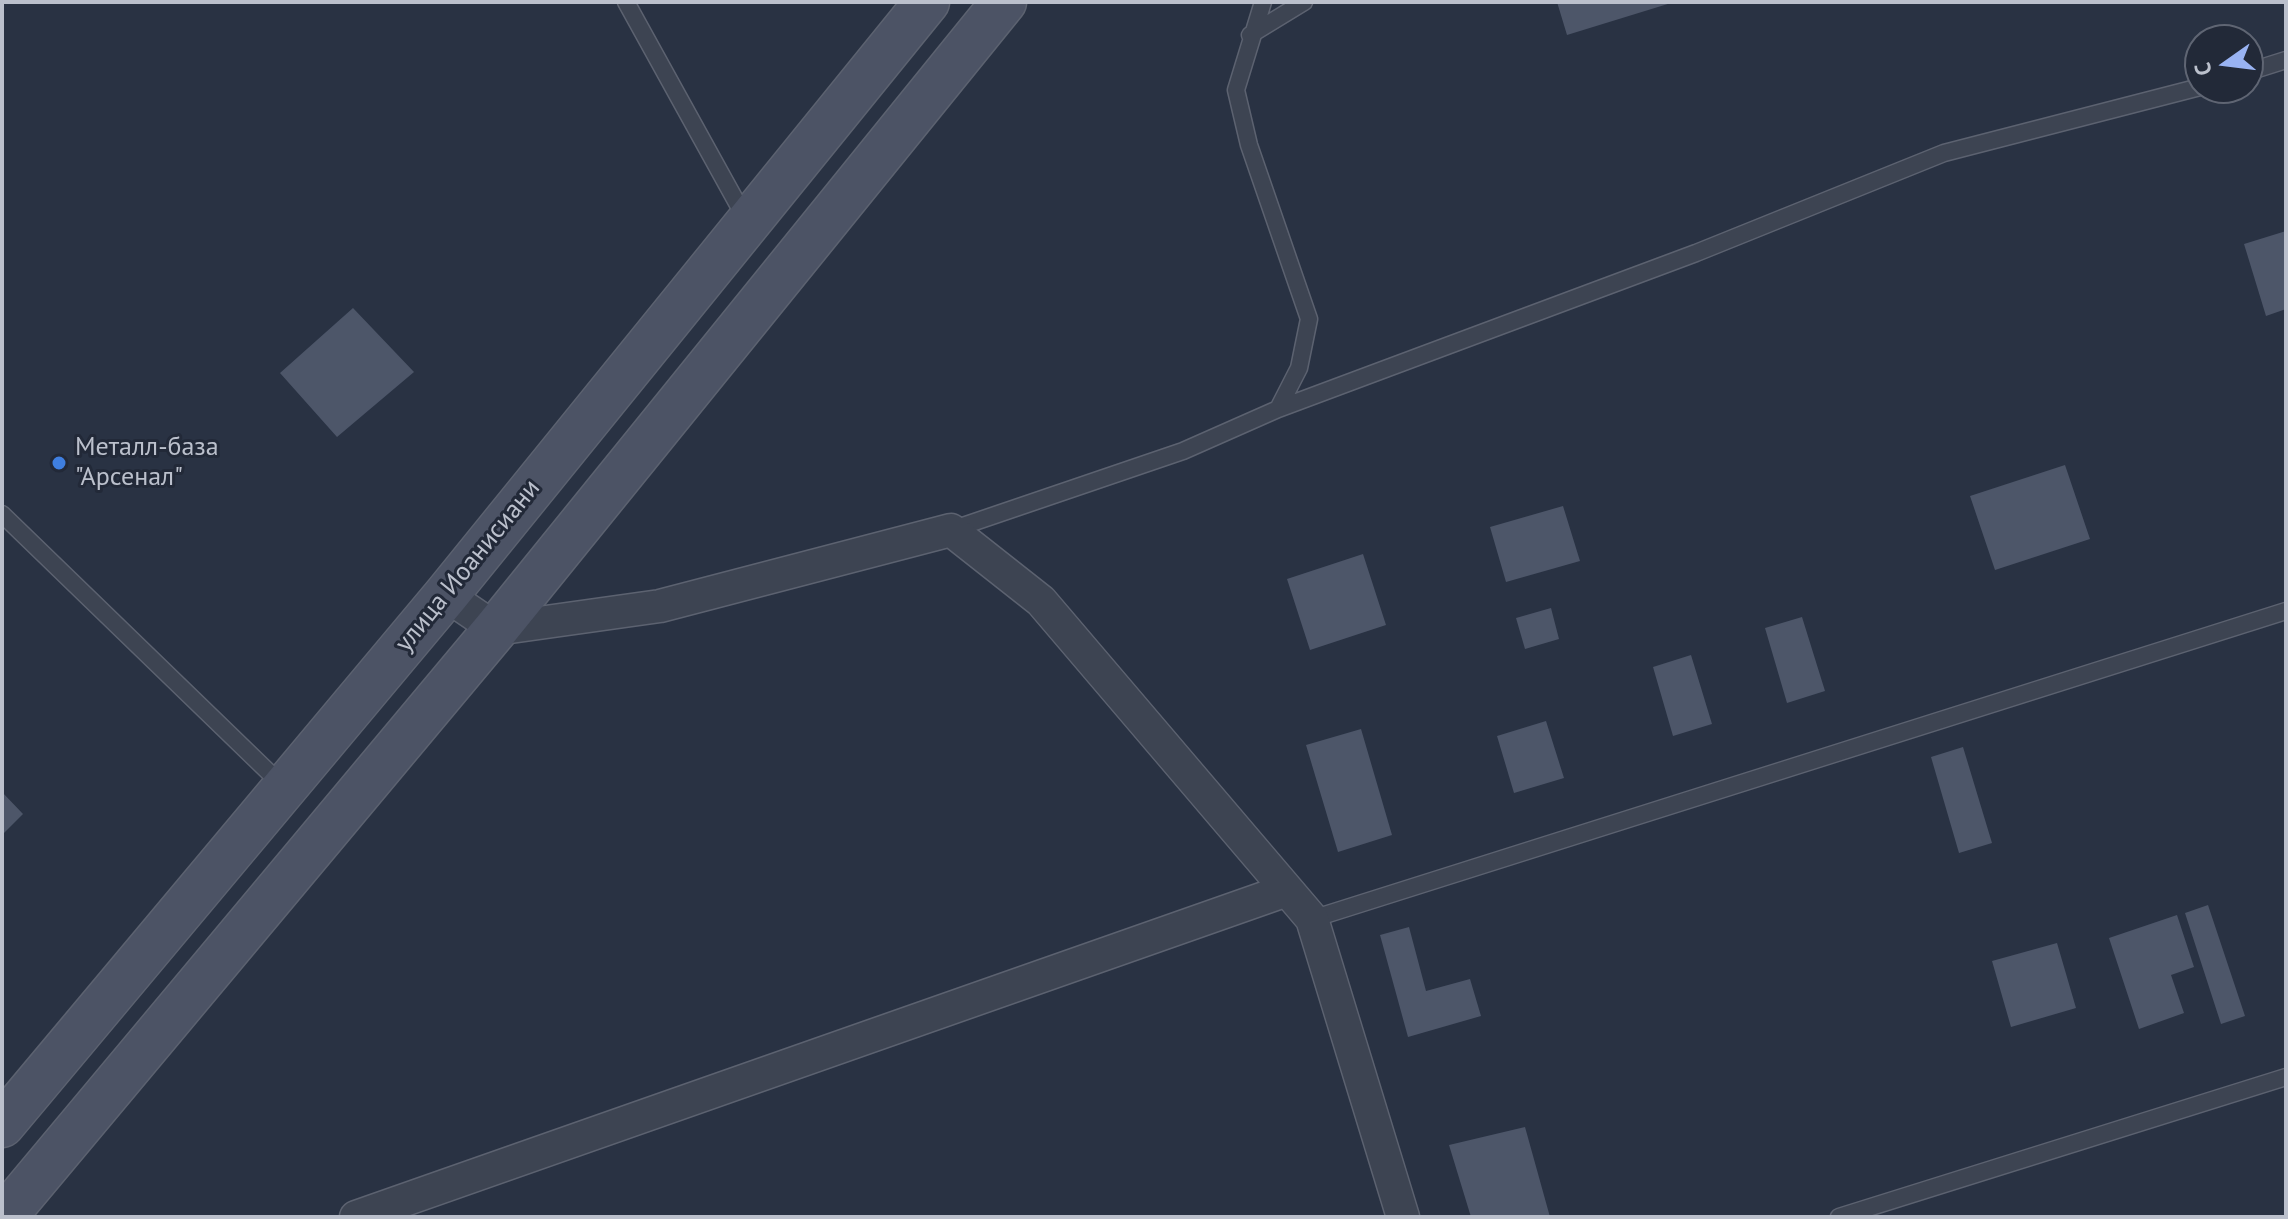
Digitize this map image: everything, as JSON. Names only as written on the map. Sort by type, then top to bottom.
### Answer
[{"type":"main road","name":"улица Иоанисиани","points":[[2,1125],[446,595],[927,2]]},
{"type":"main road","points":[[4,1217],[496,629],[1004,2]]},
{"type":"street","points":[[446,595],[496,629],[660,606],[951,530],[1041,601],[1312,919],[1403,1217]]},
{"type":"street","points":[[356,1217],[1287,890]]},
{"type":"lane","points":[[626,2],[747,222]]},
{"type":"lane","points":[[1263,2],[1250,35],[1236,90],[1249,145],[1309,319],[1299,368],[1278,409]]},
{"type":"lane","points":[[1250,35],[1304,2]]},
{"type":"lane","points":[[2264,67],[2286,60]]},
{"type":"lane","points":[[951,530],[1183,451],[1278,409],[1696,253],[1944,153],[2184,91]]},
{"type":"lane","points":[[2,514],[285,788]]},
{"type":"lane","points":[[1312,919],[2286,611]]},
{"type":"lane","points":[[1839,1217],[2286,1077]]},
{"type":"building","points":[[1557,2],[1671,2],[1671,3],[1567,35]]},
{"type":"building","points":[[2286,231],[2286,309],[2266,316],[2244,244]]},
{"type":"building","points":[[353,308],[414,372],[337,437],[280,373]]},
{"type":"building","points":[[2065,465],[2090,539],[1995,570],[1970,496]]},
{"type":"building","points":[[1563,506],[1580,561],[1506,582],[1490,527]]},
{"type":"building","points":[[1363,554],[1386,625],[1310,650],[1287,579]]},
{"type":"building","points":[[1551,608],[1559,639],[1525,649],[1516,618]]},
{"type":"building","points":[[1802,617],[1825,691],[1787,703],[1765,628]]},
{"type":"building","points":[[1691,655],[1712,724],[1673,736],[1653,667]]},
{"type":"building","points":[[1546,721],[1564,778],[1514,793],[1497,736]]},
{"type":"building","points":[[1361,729],[1392,835],[1338,852],[1306,745]]},
{"type":"building","points":[[1963,747],[1992,843],[1959,853],[1931,757]]},
{"type":"building","points":[[2,792],[23,814],[2,835]]},
{"type":"building","points":[[2208,905],[2245,1016],[2221,1024],[2185,913]]},
{"type":"building","points":[[2177,915],[2194,967],[2171,975],[2184,1013],[2139,1029],[2109,938]]},
{"type":"building","points":[[1409,927],[1426,991],[1470,979],[1481,1016],[1408,1037],[1380,935]]},
{"type":"building","points":[[2057,943],[2076,1008],[2011,1027],[1992,961]]},
{"type":"building","points":[[1525,1127],[1550,1217],[1471,1217],[1449,1145]]},
{"type":"place","name":"Металл-база \"Арсенал\"","points":[[59,463]]}]
